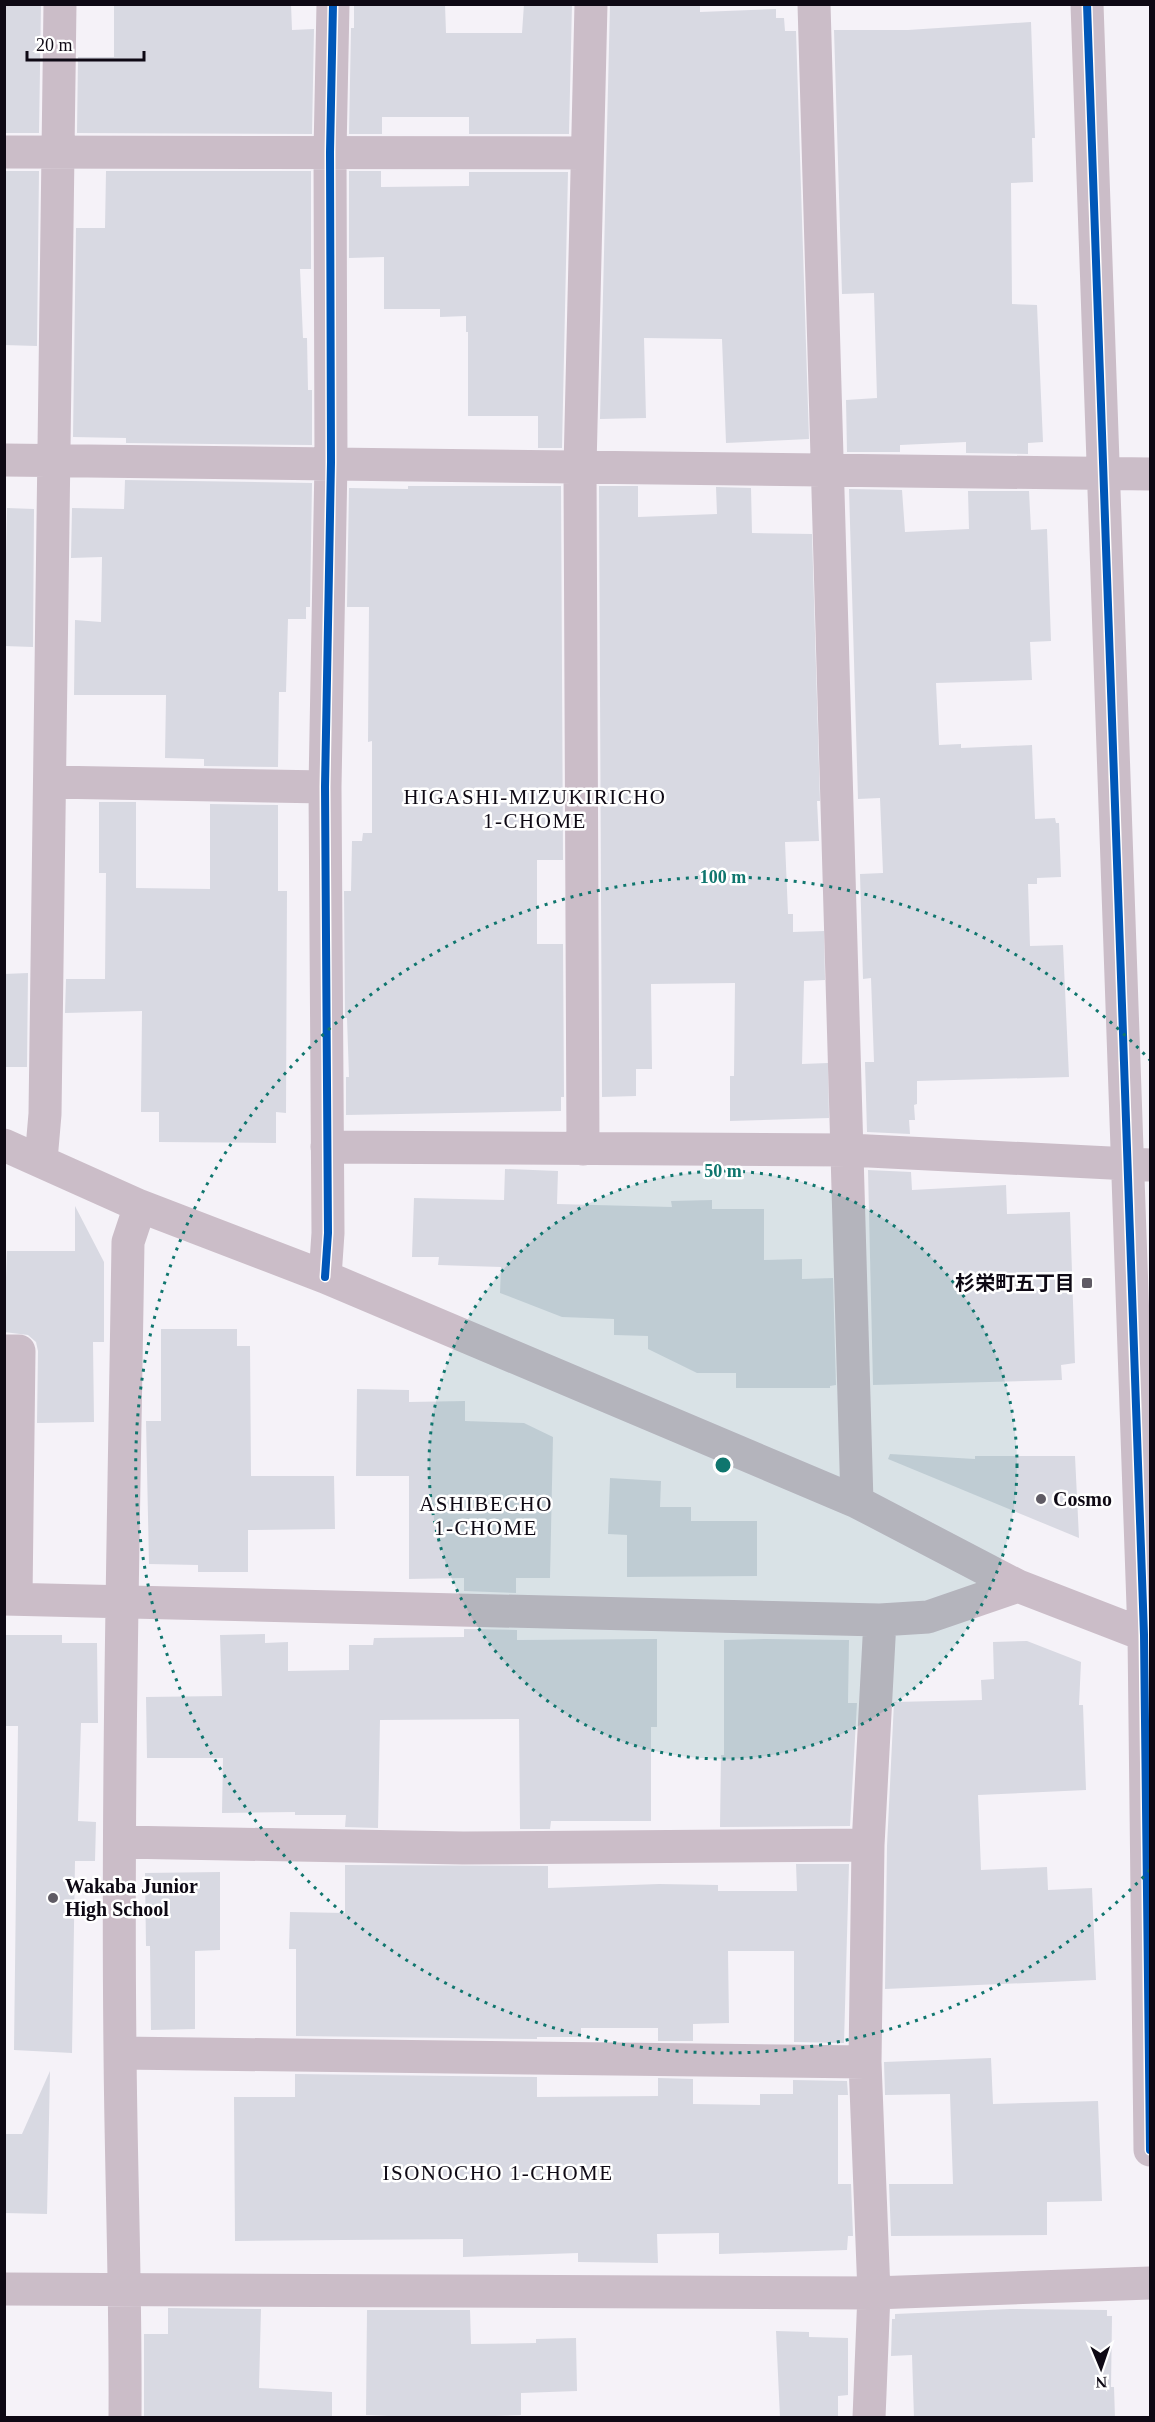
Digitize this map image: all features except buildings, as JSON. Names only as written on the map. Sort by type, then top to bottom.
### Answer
[{"type":"street","points":[[41,1160],[45,1114],[60,4]]},
{"type":"street","points":[[325,1277],[328,1233],[325,787],[331,462],[330,152],[333,4]]},
{"type":"street","points":[[583,1149],[580,468],[591,4]]},
{"type":"street","points":[[814,4],[830,471],[857,1502]]},
{"type":"street","points":[[1087,4],[1103,472],[1139,1165],[1147,1636],[1150,2150]]},
{"type":"street","points":[[4,152],[587,153]]},
{"type":"street","points":[[4,460],[331,462],[580,468],[1150,474]]},
{"type":"street","points":[[50,782],[325,787]]},
{"type":"street","points":[[4,1145],[140,1206],[325,1277],[857,1502],[1018,1586],[1147,1636]]},
{"type":"street","points":[[327,1147],[849,1150],[1139,1165]]},
{"type":"street","points":[[125,2418],[126,2290],[120,2052],[122,1602],[128,1242],[140,1206]]},
{"type":"street","points":[[4,1351],[20,1351],[10,1599],[880,1620],[928,1617],[1018,1586]]},
{"type":"street","points":[[869,2418],[874,2293],[864,2062],[868,1845],[880,1620]]},
{"type":"street","points":[[120,1842],[463,1848],[868,1845]]},
{"type":"street","points":[[120,2052],[864,2062]]},
{"type":"street","points":[[4,2289],[874,2293],[1150,2283]]},
{"type":"cycle path","points":[[325,1277],[328,1233],[325,787],[331,462],[330,152],[333,4]]},
{"type":"cycle path","points":[[1087,4],[1144,1635],[1150,2150]]},
{"type":"place","name":"杉栄町五丁目","points":[[1087,1283]]},
{"type":"place","name":"Cosmo","points":[[1041,1499]]},
{"type":"place","name":"Wakaba Junior High School","points":[[53,1898]]},
{"type":"district","name":"HIGASHI-MIZUKIRICHO 1-CHOME","points":[[535,809]]},
{"type":"district","name":"ASHIBECHO 1-CHOME","points":[[486,1516]]},
{"type":"district","name":"ISONOCHO 1-CHOME","points":[[498,2173]]}]
